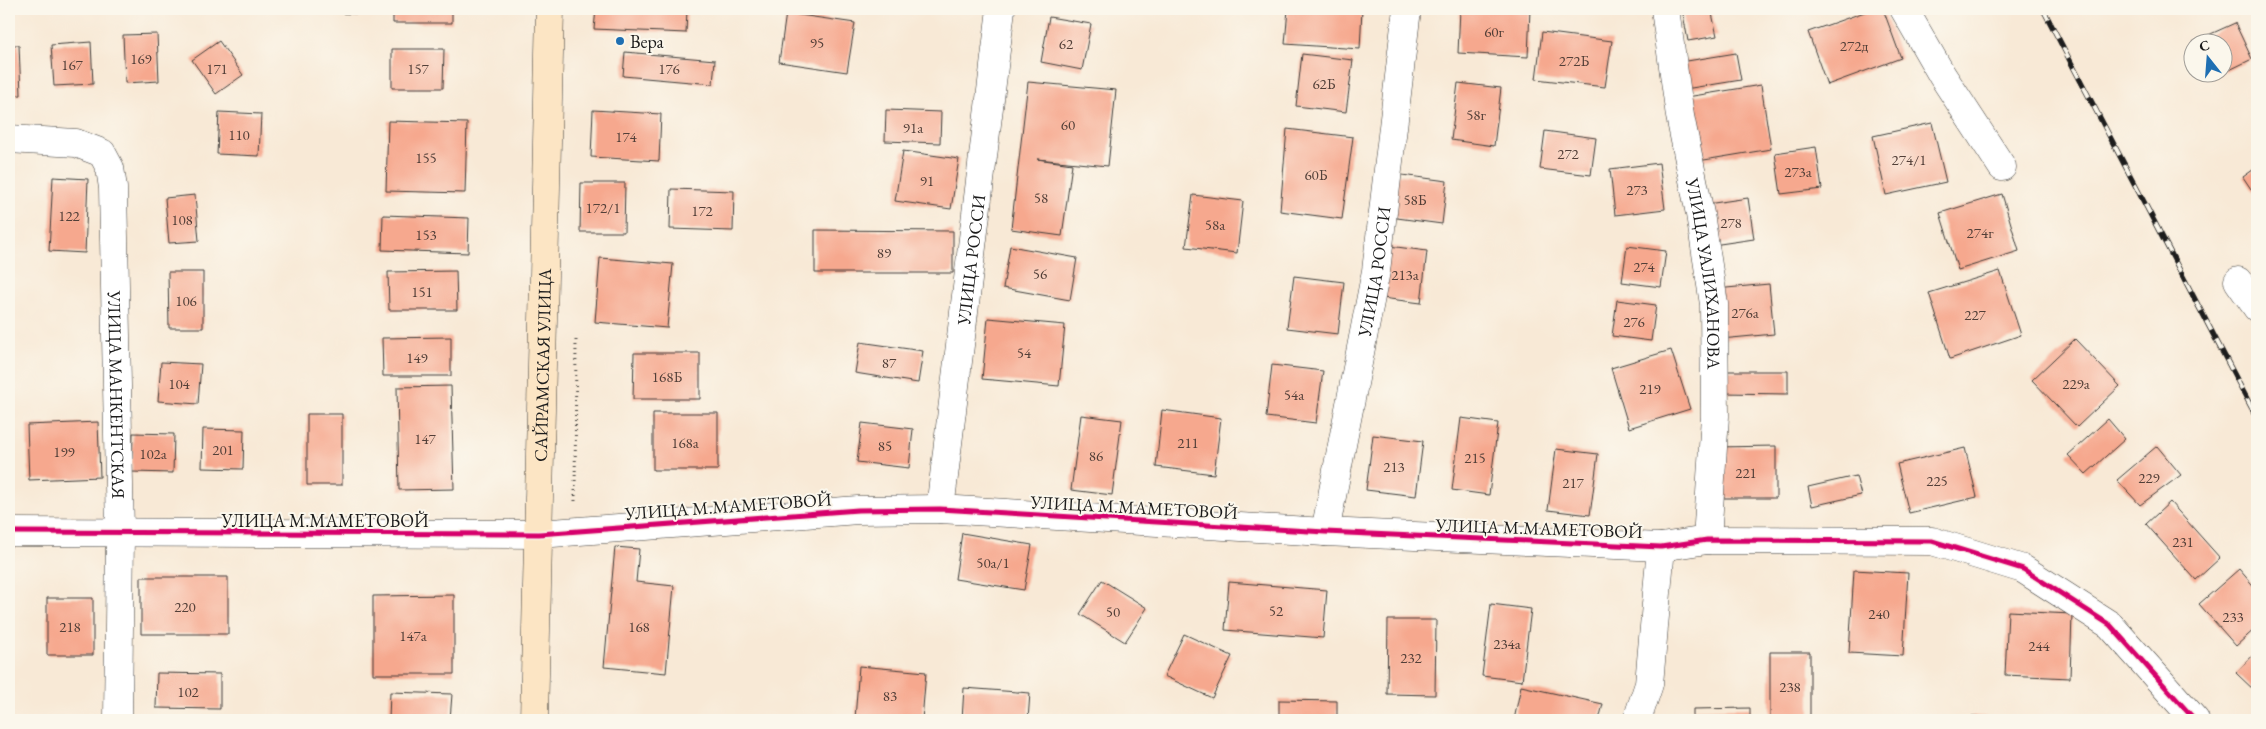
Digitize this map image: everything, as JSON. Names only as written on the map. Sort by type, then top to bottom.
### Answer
[{"type":"main road","name":"САЙРАМСКАЯ УЛИЦА","points":[[534,720],[550,9]]},
{"type":"street","name":"УЛИЦА РОССИ","points":[[940,510],[1001,9]]},
{"type":"street","name":"УЛИЦА РОССИ","points":[[1325,532],[1376,271],[1407,9]]},
{"type":"street","name":"УЛИЦА УАЛИХАНОВА","points":[[1665,9],[1680,116],[1700,214],[1714,304],[1715,416],[1707,540]]},
{"type":"street","points":[[1904,9],[1942,74],[2002,166]]},
{"type":"street","name":"УЛИЦА МАНКЕНТСКАЯ","points":[[15,139],[76,143],[102,153],[110,168],[120,533],[118,720]]},
{"type":"street","points":[[2238,281],[2257,308]]},
{"type":"street","name":"УЛИЦА М.МАМЕТОВОЙ","points":[[9,532],[539,534],[858,510],[940,510],[1325,532],[1661,547],[1707,540],[1932,541],[2023,569],[2110,625],[2195,720]]},
{"type":"street","points":[[1637,720],[1649,684],[1661,547]]},
{"type":"building","points":[[313,9],[371,9],[371,14],[313,13]]},
{"type":"building","points":[[393,9],[452,9],[452,23],[393,23]]},
{"type":"building","points":[[596,9],[687,9],[686,33],[594,29]]},
{"type":"building","points":[[1288,9],[1362,9],[1360,49],[1285,44]]},
{"type":"building","points":[[1460,9],[1530,9],[1528,57],[1458,53]]},
{"type":"building","points":[[1682,9],[1711,9],[1717,36],[1688,41]]},
{"type":"building","points":[[1873,9],[1883,9],[1901,58],[1827,85],[1808,32]]},
{"type":"building","points":[[786,13],[855,23],[847,72],[779,62]]},
{"type":"building","points":[[1049,17],[1091,24],[1082,70],[1041,62]]},
{"type":"building","points":[[2235,23],[2252,59],[2234,68],[2234,32],[2215,32]]},
{"type":"building","points":[[1542,32],[1612,41],[1605,87],[1536,79]]},
{"type":"building","points":[[157,34],[159,81],[125,83],[123,35]]},
{"type":"building","points":[[219,41],[243,75],[216,94],[192,60]]},
{"type":"building","points":[[91,42],[93,84],[54,86],[51,45]]},
{"type":"building","points":[[9,45],[19,45],[21,95],[9,96]]},
{"type":"building","points":[[392,49],[444,49],[443,88],[392,88]]},
{"type":"building","points":[[625,52],[715,60],[713,84],[623,76]]},
{"type":"building","points":[[1736,53],[1741,80],[1685,89],[1681,62]]},
{"type":"building","points":[[1302,54],[1353,60],[1346,112],[1296,106]]},
{"type":"building","points":[[1028,82],[1116,90],[1108,166],[1037,159],[1072,164],[1062,236],[1011,229]]},
{"type":"building","points":[[1458,83],[1501,88],[1494,146],[1451,140]]},
{"type":"building","points":[[1761,85],[1771,149],[1698,161],[1687,97]]},
{"type":"building","points":[[593,110],[661,114],[659,161],[591,157]]},
{"type":"building","points":[[886,110],[941,112],[940,143],[885,141]]},
{"type":"building","points":[[219,112],[261,114],[259,156],[217,154]]},
{"type":"building","points":[[388,121],[467,123],[465,193],[386,191]]},
{"type":"building","points":[[1932,123],[1946,182],[1886,195],[1873,136]]},
{"type":"building","points":[[1287,129],[1353,137],[1342,219],[1280,211]]},
{"type":"building","points":[[1545,131],[1596,138],[1591,175],[1540,169]]},
{"type":"building","points":[[1816,147],[1822,189],[1781,194],[1775,153]]},
{"type":"building","points":[[903,151],[959,159],[951,209],[895,201]]},
{"type":"building","points":[[1659,163],[1665,209],[1615,215],[1610,169]]},
{"type":"building","points":[[2257,167],[2257,198],[2243,177]]},
{"type":"building","points":[[1387,173],[1447,181],[1442,224],[1382,216]]},
{"type":"building","points":[[53,177],[88,179],[85,253],[49,251]]},
{"type":"building","points":[[581,183],[625,183],[624,232],[580,232]]},
{"type":"building","points":[[671,189],[734,191],[733,231],[670,229]]},
{"type":"building","points":[[2002,194],[2019,251],[1958,270],[1940,213]]},
{"type":"building","points":[[195,195],[199,241],[169,243],[165,198]]},
{"type":"building","points":[[1193,195],[1243,201],[1237,253],[1186,247]]},
{"type":"building","points":[[1748,198],[1754,239],[1713,245],[1707,204]]},
{"type":"building","points":[[383,215],[469,218],[468,253],[382,250]]},
{"type":"building","points":[[815,230],[953,231],[953,273],[815,273]]},
{"type":"building","points":[[1010,246],[1077,258],[1070,300],[1003,288]]},
{"type":"building","points":[[1389,246],[1427,251],[1421,303],[1382,298]]},
{"type":"building","points":[[1627,246],[1666,251],[1661,287],[1622,282]]},
{"type":"building","points":[[600,258],[673,264],[667,328],[595,322]]},
{"type":"building","points":[[456,271],[457,310],[389,310],[388,272]]},
{"type":"building","points":[[2000,271],[2021,335],[1950,359],[1929,293]]},
{"type":"building","points":[[168,272],[203,272],[203,328],[169,328]]},
{"type":"building","points":[[1294,276],[1344,282],[1338,334],[1287,328]]},
{"type":"building","points":[[1769,284],[1774,334],[1721,339],[1716,289]]},
{"type":"building","points":[[1617,300],[1656,305],[1651,341],[1612,336]]},
{"type":"building","points":[[988,318],[1065,325],[1059,386],[982,379]]},
{"type":"building","points":[[451,337],[451,376],[383,376],[382,338]]},
{"type":"building","points":[[2075,339],[2120,386],[2077,427],[2032,380]]},
{"type":"building","points":[[860,342],[923,351],[918,383],[855,373]]},
{"type":"building","points":[[1671,350],[1690,409],[1629,428],[1611,368]]},
{"type":"building","points":[[634,353],[700,353],[700,399],[633,399]]},
{"type":"building","points":[[161,362],[201,364],[198,404],[158,401]]},
{"type":"building","points":[[1272,365],[1323,371],[1316,423],[1266,417]]},
{"type":"building","points":[[1723,371],[1788,371],[1788,394],[1723,393]]},
{"type":"building","points":[[451,386],[454,489],[399,490],[397,387]]},
{"type":"building","points":[[1162,410],[1221,418],[1214,474],[1156,467]]},
{"type":"building","points":[[653,413],[718,413],[718,470],[653,470]]},
{"type":"building","points":[[307,414],[342,414],[342,485],[307,485]]},
{"type":"building","points":[[1081,415],[1122,420],[1112,495],[1071,490]]},
{"type":"building","points":[[1461,418],[1498,423],[1489,495],[1452,490]]},
{"type":"building","points":[[2108,419],[2125,439],[2086,474],[2068,455]]},
{"type":"building","points":[[98,422],[100,477],[29,480],[27,425]]},
{"type":"building","points":[[862,423],[913,429],[909,468],[857,462]]},
{"type":"building","points":[[203,429],[244,430],[243,469],[202,468]]},
{"type":"building","points":[[133,433],[174,434],[173,473],[132,472]]},
{"type":"building","points":[[1373,435],[1423,441],[1416,496],[1366,490]]},
{"type":"building","points":[[1776,446],[1776,498],[1717,498],[1716,447]]},
{"type":"building","points":[[2157,446],[2181,475],[2140,505],[2117,480]]},
{"type":"building","points":[[1965,448],[1977,497],[1909,513],[1897,464]]},
{"type":"building","points":[[1556,449],[1598,454],[1590,515],[1548,510]]},
{"type":"building","points":[[1856,476],[1861,495],[1812,506],[1808,487]]},
{"type":"building","points":[[2170,502],[2220,558],[2196,580],[2146,524]]},
{"type":"building","points":[[962,533],[1032,545],[1024,590],[955,579]]},
{"type":"building","points":[[615,547],[639,549],[636,582],[674,586],[666,673],[604,667]]},
{"type":"building","points":[[2239,569],[2257,590],[2257,627],[2236,646],[2199,604]]},
{"type":"building","points":[[1854,570],[1908,573],[1903,656],[1849,653]]},
{"type":"building","points":[[141,577],[228,577],[228,634],[141,634]]},
{"type":"building","points":[[1102,580],[1147,608],[1125,642],[1080,614]]},
{"type":"building","points":[[1229,582],[1327,590],[1323,638],[1225,630]]},
{"type":"building","points":[[454,595],[454,674],[373,674],[373,596]]},
{"type":"building","points":[[47,598],[93,598],[93,655],[47,655]]},
{"type":"building","points":[[1491,604],[1531,609],[1522,681],[1482,676]]},
{"type":"building","points":[[2008,611],[2072,614],[2070,678],[2005,675]]},
{"type":"building","points":[[1388,620],[1436,620],[1435,695],[1387,694]]},
{"type":"building","points":[[1184,634],[1232,656],[1212,698],[1164,676]]},
{"type":"building","points":[[2257,651],[2257,693],[2236,673]]},
{"type":"building","points":[[1770,652],[1810,652],[1810,720],[1770,720]]},
{"type":"building","points":[[859,666],[926,672],[922,720],[855,719]]},
{"type":"building","points":[[157,673],[220,674],[220,709],[156,708]]},
{"type":"building","points":[[1521,686],[1603,704],[1599,720],[1514,720]]},
{"type":"building","points":[[964,688],[1030,693],[1028,720],[962,720]]},
{"type":"building","points":[[390,692],[452,694],[450,720],[389,720]]},
{"type":"building","points":[[1279,700],[1337,701],[1337,720],[1279,720]]},
{"type":"building","points":[[1750,708],[1750,720],[1693,720],[1693,709]]},
{"type":"building","points":[[1972,716],[2017,719],[2017,720],[1972,720]]},
{"type":"railway","points":[[2043,9],[2257,418]]},
{"type":"cycle path","points":[[9,532],[539,534],[858,510],[940,509],[1325,532],[1661,547],[1707,540],[1932,541],[2023,569],[2110,625],[2195,720]]},
{"type":"place","name":"Вера","points":[[620,41]]}]
